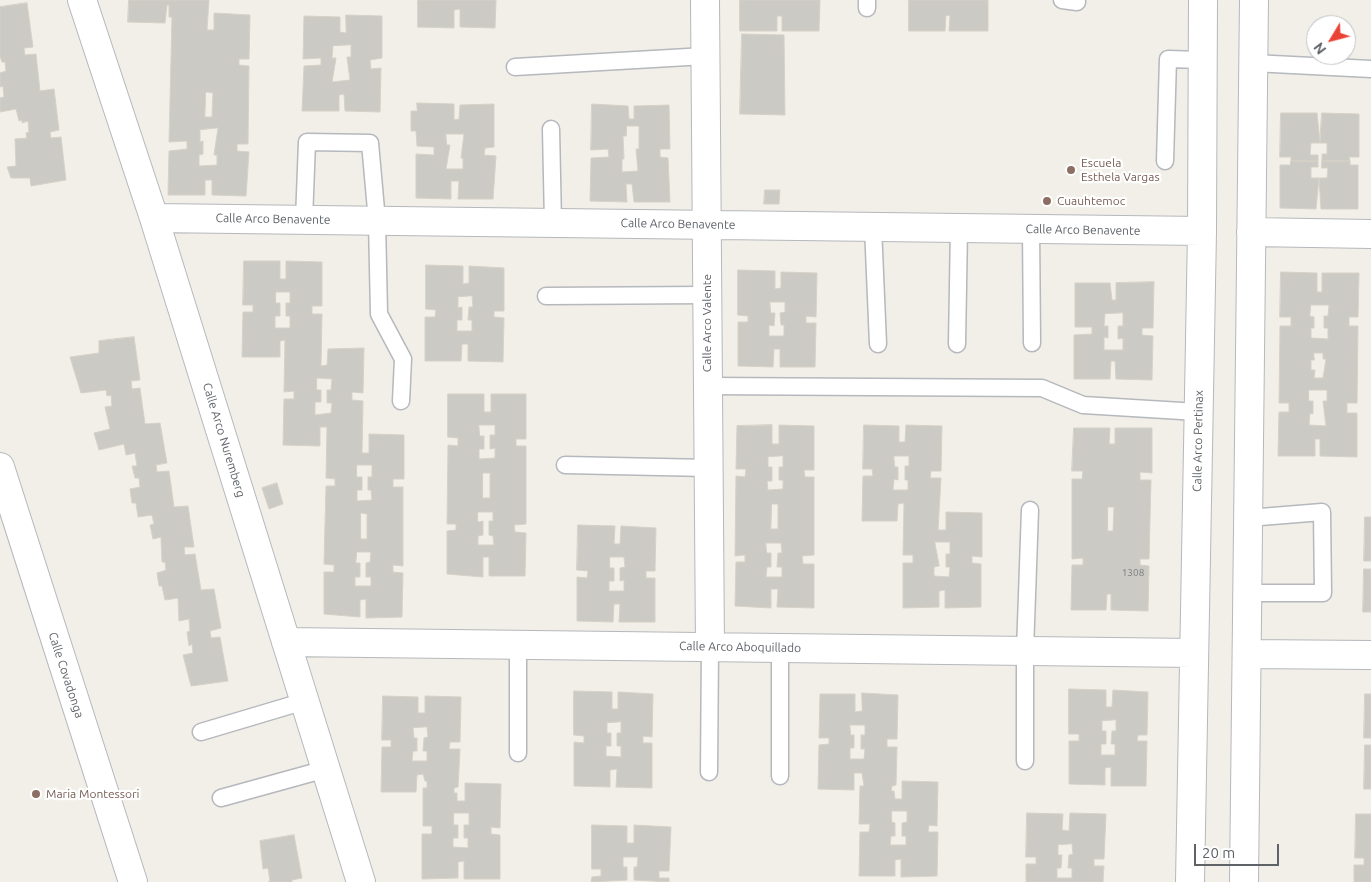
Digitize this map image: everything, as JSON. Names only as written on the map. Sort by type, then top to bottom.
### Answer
[{"type":"street","name":"Calle Arco Nuremberg","points":[[82,0],[154,218],[361,882]]},
{"type":"street","name":"Calle Arco Valente","points":[[705,0],[710,647]]},
{"type":"street","name":"Calle Arco Pertinax","points":[[1190,882],[1202,231],[1203,0]]},
{"type":"street","points":[[1244,882],[1254,0]]},
{"type":"street","name":"Calle Arco Benavente","points":[[154,218],[1202,231]]},
{"type":"street","points":[[1252,232],[1371,234]]},
{"type":"street","name":"Calle Covadonga","points":[[0,467],[133,882]]},
{"type":"street","name":"Calle Arco Aboquillado","points":[[286,642],[1194,653]]},
{"type":"street","points":[[1247,654],[1371,655]]},
{"type":"lane","points":[[515,67],[705,56]]},
{"type":"lane","points":[[1165,161],[1168,59],[1202,60]]},
{"type":"lane","points":[[1253,63],[1371,69]]},
{"type":"lane","points":[[551,129],[554,223]]},
{"type":"lane","points":[[304,220],[307,142],[370,143],[377,221],[379,314],[403,359],[401,400]]},
{"type":"lane","points":[[873,227],[878,344]]},
{"type":"lane","points":[[957,344],[959,228]]},
{"type":"lane","points":[[1031,229],[1032,344]]},
{"type":"lane","points":[[546,296],[707,295]]},
{"type":"lane","points":[[707,386],[1042,388],[1083,405],[1198,412]]},
{"type":"lane","points":[[564,465],[708,468]]},
{"type":"lane","points":[[1025,761],[1025,651],[1030,510]]},
{"type":"lane","points":[[1247,593],[1323,593],[1322,512],[1248,518]]},
{"type":"lane","points":[[518,645],[518,753]]},
{"type":"lane","points":[[709,772],[710,647]]},
{"type":"lane","points":[[780,648],[780,776]]},
{"type":"lane","points":[[202,732],[305,701]]},
{"type":"lane","points":[[221,798],[326,769]]},
{"type":"building","points":[[129,0],[209,0],[207,30],[214,30],[214,13],[250,15],[249,59],[239,59],[239,65],[249,66],[248,144],[237,144],[237,151],[249,152],[246,196],[212,195],[212,180],[205,180],[205,195],[168,195],[169,151],[187,149],[187,141],[169,142],[172,17],[169,17],[169,5],[167,5],[165,23],[128,22]],"holes":[[[206,92],[213,93],[212,117],[205,117]],[[218,128],[214,155],[217,155],[217,165],[199,166],[199,155],[203,154],[203,141],[200,142],[200,130]]]},
{"type":"building","points":[[418,0],[496,0],[495,28],[460,27],[460,9],[454,10],[454,28],[418,27]]},
{"type":"building","points":[[740,0],[820,0],[819,31],[782,31],[782,16],[777,16],[777,31],[740,31]]},
{"type":"building","points":[[909,0],[988,0],[988,31],[949,31],[950,16],[946,15],[945,31],[909,31]]},
{"type":"building","points":[[27,3],[33,47],[24,48],[25,55],[36,54],[40,91],[54,89],[59,130],[50,132],[51,138],[61,137],[66,180],[31,186],[30,178],[11,178],[7,167],[16,166],[15,139],[27,138],[26,133],[29,132],[28,121],[22,123],[22,120],[19,121],[16,109],[0,112],[0,98],[4,97],[3,86],[0,87],[0,73],[6,71],[5,62],[2,62],[0,56],[0,7]]},
{"type":"building","points":[[346,15],[382,16],[382,58],[370,60],[371,69],[381,68],[380,112],[345,111],[344,94],[339,95],[339,111],[302,111],[304,66],[321,65],[321,58],[303,59],[304,16],[340,17],[340,32],[346,33]],"holes":[[[351,45],[351,57],[347,57],[350,80],[332,82],[336,58],[332,58],[333,46]]]},
{"type":"building","points":[[742,34],[784,35],[785,115],[740,114]]},
{"type":"building","points":[[417,103],[454,104],[454,120],[459,119],[460,105],[494,104],[494,147],[485,148],[484,155],[496,156],[493,199],[458,199],[459,181],[451,181],[451,199],[416,198],[416,154],[434,155],[434,147],[417,146],[416,131],[411,131],[411,111],[417,111]],"holes":[[[446,134],[464,134],[461,158],[463,158],[463,169],[446,169],[450,145],[447,145]]]},
{"type":"building","points":[[592,104],[628,106],[629,119],[634,119],[634,106],[669,105],[670,149],[660,149],[660,157],[668,158],[670,202],[634,202],[632,184],[626,184],[627,202],[590,201],[591,158],[609,157],[608,149],[591,150]],"holes":[[[627,126],[639,126],[639,149],[636,149],[638,171],[622,172],[622,159],[624,159],[623,136],[626,136]]]},
{"type":"building","points":[[1281,113],[1317,113],[1320,143],[1311,143],[1310,155],[1318,155],[1318,161],[1291,161],[1291,157],[1280,157]]},
{"type":"building","points":[[1322,113],[1359,114],[1359,157],[1349,157],[1350,161],[1322,161],[1322,154],[1327,154],[1327,143],[1320,143]]},
{"type":"building","points":[[1291,161],[1318,161],[1318,167],[1311,167],[1311,178],[1319,178],[1316,209],[1280,208],[1280,165],[1290,165]]},
{"type":"building","points":[[1322,161],[1350,161],[1350,165],[1358,165],[1358,209],[1321,209],[1319,178],[1327,178],[1328,168],[1322,168]]},
{"type":"building","points":[[765,190],[780,190],[779,204],[764,204]]},
{"type":"building","points":[[244,261],[280,261],[280,279],[286,279],[286,261],[322,262],[322,306],[312,306],[312,314],[322,314],[321,366],[327,365],[328,349],[364,348],[363,393],[352,392],[352,400],[363,401],[362,453],[369,453],[369,434],[404,435],[404,479],[393,479],[393,487],[403,487],[403,566],[393,565],[393,572],[403,573],[402,617],[366,618],[366,599],[360,600],[360,617],[324,614],[324,572],[334,572],[334,565],[324,564],[326,486],[335,486],[335,479],[326,478],[327,427],[320,427],[320,446],[283,445],[284,399],[294,399],[294,391],[284,392],[285,340],[280,341],[280,357],[242,357],[243,312],[253,312],[253,305],[243,305]],"holes":[[[276,292],[290,292],[290,303],[286,303],[286,316],[290,316],[290,328],[275,328],[275,316],[280,316],[280,303],[276,303]],[[317,378],[332,379],[331,390],[327,390],[327,403],[332,403],[331,413],[315,415],[315,402],[321,402],[321,390],[317,390]],[[357,465],[372,465],[372,477],[368,477],[368,490],[371,490],[372,500],[357,501],[357,490],[362,490],[362,477],[357,477]],[[361,513],[367,514],[367,539],[361,539]],[[357,552],[371,552],[370,562],[366,563],[366,577],[371,577],[371,586],[355,586],[355,577],[360,577],[360,563],[356,563]]]},
{"type":"building","points":[[426,265],[463,266],[463,284],[469,283],[469,266],[504,268],[504,311],[494,311],[494,317],[504,318],[503,362],[468,361],[468,344],[462,344],[461,361],[425,361],[425,317],[435,317],[436,310],[426,309]],"holes":[[[472,296],[473,307],[469,307],[468,320],[472,320],[472,331],[457,331],[457,320],[462,320],[462,307],[458,308],[458,297]]]},
{"type":"building","points":[[738,270],[775,271],[775,289],[781,288],[781,272],[817,273],[816,317],[806,316],[806,323],[816,323],[815,367],[780,367],[780,349],[774,349],[773,367],[738,366],[738,322],[748,322],[748,316],[738,315]],"holes":[[[770,302],[785,302],[785,312],[780,313],[781,325],[784,325],[784,336],[769,336],[769,325],[774,326],[775,313],[771,313]]]},
{"type":"building","points":[[1281,272],[1317,273],[1317,292],[1322,292],[1322,273],[1359,273],[1358,317],[1349,317],[1349,326],[1358,326],[1357,403],[1347,403],[1347,413],[1357,413],[1357,457],[1320,456],[1320,439],[1315,439],[1315,456],[1278,456],[1279,412],[1289,412],[1289,403],[1279,403],[1280,326],[1291,326],[1291,317],[1280,317]],"holes":[[[1311,305],[1329,305],[1328,316],[1324,316],[1324,328],[1328,328],[1328,339],[1311,338],[1311,328],[1314,328],[1314,317],[1310,316]],[[1314,353],[1323,353],[1323,359],[1326,359],[1323,378],[1314,378],[1315,370],[1311,370],[1311,360],[1314,360]],[[1309,390],[1327,390],[1327,401],[1323,401],[1326,426],[1309,425],[1310,413],[1313,414],[1313,401],[1309,401]]]},
{"type":"building","points":[[1154,282],[1153,328],[1142,328],[1142,335],[1153,336],[1152,380],[1116,379],[1115,361],[1111,361],[1110,379],[1074,379],[1074,335],[1092,334],[1092,327],[1075,327],[1075,283],[1110,283],[1112,300],[1116,300],[1116,283]],"holes":[[[1123,313],[1123,326],[1118,326],[1118,339],[1123,338],[1123,350],[1104,350],[1104,337],[1108,338],[1108,326],[1104,326],[1105,314]]]},
{"type":"building","points":[[134,337],[140,380],[131,381],[132,389],[140,388],[145,424],[160,423],[167,463],[156,465],[157,472],[169,471],[174,507],[188,506],[194,547],[184,547],[185,555],[195,554],[201,590],[214,589],[221,628],[210,631],[211,638],[220,637],[228,681],[191,686],[183,655],[193,653],[192,644],[189,646],[187,632],[190,631],[189,619],[179,621],[178,598],[165,600],[162,586],[159,586],[157,573],[166,570],[165,562],[162,562],[161,537],[153,539],[150,525],[154,524],[152,515],[138,517],[136,503],[132,503],[130,489],[140,487],[139,478],[135,478],[132,466],[137,466],[135,453],[126,455],[124,444],[99,450],[94,433],[110,429],[105,407],[112,406],[111,395],[107,396],[106,390],[81,393],[70,357],[99,353],[99,341]]},
{"type":"building","points":[[448,394],[484,394],[484,412],[491,412],[491,394],[526,394],[526,439],[516,439],[516,446],[526,446],[526,524],[514,525],[515,532],[526,533],[525,576],[489,576],[489,557],[483,557],[483,577],[447,574],[447,531],[456,530],[456,524],[447,524],[448,445],[458,446],[458,438],[448,437]],"holes":[[[479,425],[495,425],[495,435],[490,435],[490,449],[495,448],[495,458],[479,459],[479,449],[484,449],[484,436],[480,436]],[[483,473],[490,473],[490,498],[483,498]],[[478,512],[493,512],[493,521],[489,521],[489,535],[493,536],[494,545],[478,545],[478,536],[483,535],[483,521],[478,522]]]},
{"type":"building","points":[[772,425],[772,444],[779,444],[779,425],[814,426],[814,470],[804,470],[805,477],[814,477],[814,555],[802,556],[803,564],[814,564],[814,608],[777,607],[778,589],[771,589],[771,608],[735,606],[736,562],[745,562],[745,555],[735,556],[736,476],[745,477],[746,469],[736,469],[737,426]],"holes":[[[783,456],[783,467],[779,467],[779,480],[783,480],[783,489],[768,490],[767,481],[772,481],[772,467],[768,467],[768,457]],[[772,504],[778,504],[778,529],[771,529]],[[766,543],[781,543],[782,553],[778,553],[777,567],[782,567],[782,577],[766,577],[767,567],[771,567],[771,553],[767,553]]]},
{"type":"building","points":[[864,425],[899,426],[899,442],[905,442],[906,425],[942,426],[941,471],[931,471],[930,478],[941,478],[938,530],[946,530],[946,512],[982,513],[982,557],[972,556],[972,563],[981,564],[981,607],[945,608],[945,590],[939,591],[939,607],[903,608],[903,563],[913,563],[913,555],[903,555],[904,503],[898,504],[897,521],[862,521],[863,476],[873,476],[872,469],[863,469]],"holes":[[[894,456],[909,456],[909,466],[905,466],[905,480],[908,480],[908,490],[893,490],[894,479],[898,480],[898,467],[895,467]],[[935,542],[950,542],[950,554],[946,554],[946,567],[950,567],[949,577],[934,576],[934,567],[939,566]]]},
{"type":"building","points":[[1074,428],[1110,428],[1109,444],[1115,444],[1115,428],[1152,428],[1152,473],[1140,472],[1140,480],[1151,480],[1149,559],[1140,559],[1140,565],[1149,566],[1148,611],[1111,610],[1111,594],[1107,594],[1106,610],[1071,610],[1072,565],[1083,565],[1083,558],[1072,559],[1072,479],[1082,479],[1083,471],[1072,471]],"holes":[[[1108,507],[1114,507],[1113,531],[1108,531]]]},
{"type":"building","points":[[277,483],[283,504],[269,509],[262,488]]},
{"type":"building","points":[[1365,517],[1371,517],[1371,561],[1364,561]]},
{"type":"building","points":[[578,525],[615,526],[614,544],[620,544],[621,526],[656,528],[655,571],[646,571],[646,578],[655,578],[655,622],[619,622],[620,604],[614,604],[613,622],[577,621],[577,577],[587,578],[588,571],[577,570]],"holes":[[[610,557],[624,557],[625,567],[620,568],[620,581],[624,580],[624,591],[609,591],[609,581],[614,581],[614,568],[610,568]]]},
{"type":"building","points":[[1364,569],[1371,569],[1371,612],[1363,612]]},
{"type":"building","points":[[1069,689],[1106,690],[1106,707],[1112,707],[1113,690],[1148,692],[1147,735],[1138,735],[1137,741],[1147,741],[1146,786],[1111,786],[1111,767],[1105,768],[1105,785],[1069,784],[1069,741],[1079,741],[1079,734],[1069,734]],"holes":[[[1116,720],[1116,731],[1112,731],[1111,744],[1115,744],[1115,755],[1101,755],[1101,744],[1106,744],[1106,731],[1102,731],[1102,721]]]},
{"type":"building","points":[[574,691],[612,692],[612,709],[618,709],[618,692],[653,694],[652,737],[643,736],[643,743],[652,743],[652,788],[616,787],[617,769],[610,770],[610,787],[574,786],[574,742],[584,743],[584,736],[574,735]],"holes":[[[621,722],[621,733],[617,733],[617,746],[621,746],[621,757],[606,756],[606,746],[611,746],[611,733],[607,733],[607,723]]]},
{"type":"building","points":[[862,693],[898,695],[897,739],[887,739],[887,747],[897,747],[896,785],[892,786],[891,791],[894,791],[895,799],[902,799],[902,781],[938,782],[937,826],[929,825],[928,832],[938,832],[937,876],[901,877],[901,859],[895,860],[895,876],[859,876],[860,832],[869,832],[870,824],[859,824],[860,786],[864,786],[862,773],[854,773],[854,790],[818,789],[819,745],[829,744],[829,738],[819,738],[820,694],[855,694],[855,712],[862,711]],"holes":[[[850,725],[865,725],[865,735],[861,735],[861,749],[865,749],[864,759],[850,759],[850,748],[854,748],[854,735],[851,735]],[[892,811],[907,811],[907,822],[902,823],[902,836],[906,836],[906,845],[890,845],[891,836],[895,836],[895,823],[892,822]]]},
{"type":"building","points":[[1365,694],[1371,694],[1371,738],[1364,738]]},
{"type":"building","points":[[383,696],[418,697],[418,713],[425,713],[425,696],[461,697],[460,742],[450,742],[449,749],[460,749],[458,787],[454,788],[454,793],[457,793],[457,801],[465,801],[465,783],[501,784],[500,828],[491,827],[491,834],[500,835],[500,879],[464,879],[464,861],[458,862],[458,878],[422,879],[422,834],[432,834],[432,826],[423,826],[423,788],[427,788],[427,781],[425,781],[423,774],[417,775],[416,792],[381,792],[382,747],[391,747],[391,740],[382,740]],"holes":[[[427,727],[428,737],[424,738],[423,751],[427,751],[427,761],[412,761],[413,751],[417,751],[417,738],[414,738],[413,728]],[[454,813],[469,813],[469,825],[464,825],[464,838],[468,838],[468,848],[453,847],[453,838],[458,838],[458,825],[454,825]]]},
{"type":"building","points":[[1365,745],[1371,745],[1371,789],[1364,789]]},
{"type":"building","points":[[1027,813],[1063,814],[1062,830],[1069,831],[1070,813],[1106,814],[1104,859],[1094,859],[1094,866],[1104,866],[1103,882],[1026,882],[1026,864],[1036,864],[1036,857],[1026,857]],"holes":[[[1072,844],[1073,854],[1069,855],[1068,868],[1072,868],[1072,878],[1057,878],[1057,868],[1061,868],[1062,855],[1058,855],[1058,845]]]},
{"type":"building","points":[[1356,814],[1371,814],[1371,882],[1354,882],[1354,865],[1364,865],[1364,858],[1355,858]]},
{"type":"building","points":[[592,825],[627,826],[627,843],[634,843],[634,825],[671,827],[669,871],[659,871],[659,878],[669,878],[669,882],[634,880],[634,867],[637,867],[638,857],[623,857],[623,867],[627,867],[627,880],[591,882],[592,877],[601,876],[601,869],[592,869]]},
{"type":"building","points":[[294,835],[302,878],[292,880],[292,882],[268,882],[270,881],[268,868],[263,869],[260,841]]},
{"type":"place","name":"Escuela Esthela Vargas","points":[[1071,170]]},
{"type":"place","name":"Cuauhtemoc","points":[[1047,201]]},
{"type":"place","name":"Maria Montessori","points":[[36,794]]}]
